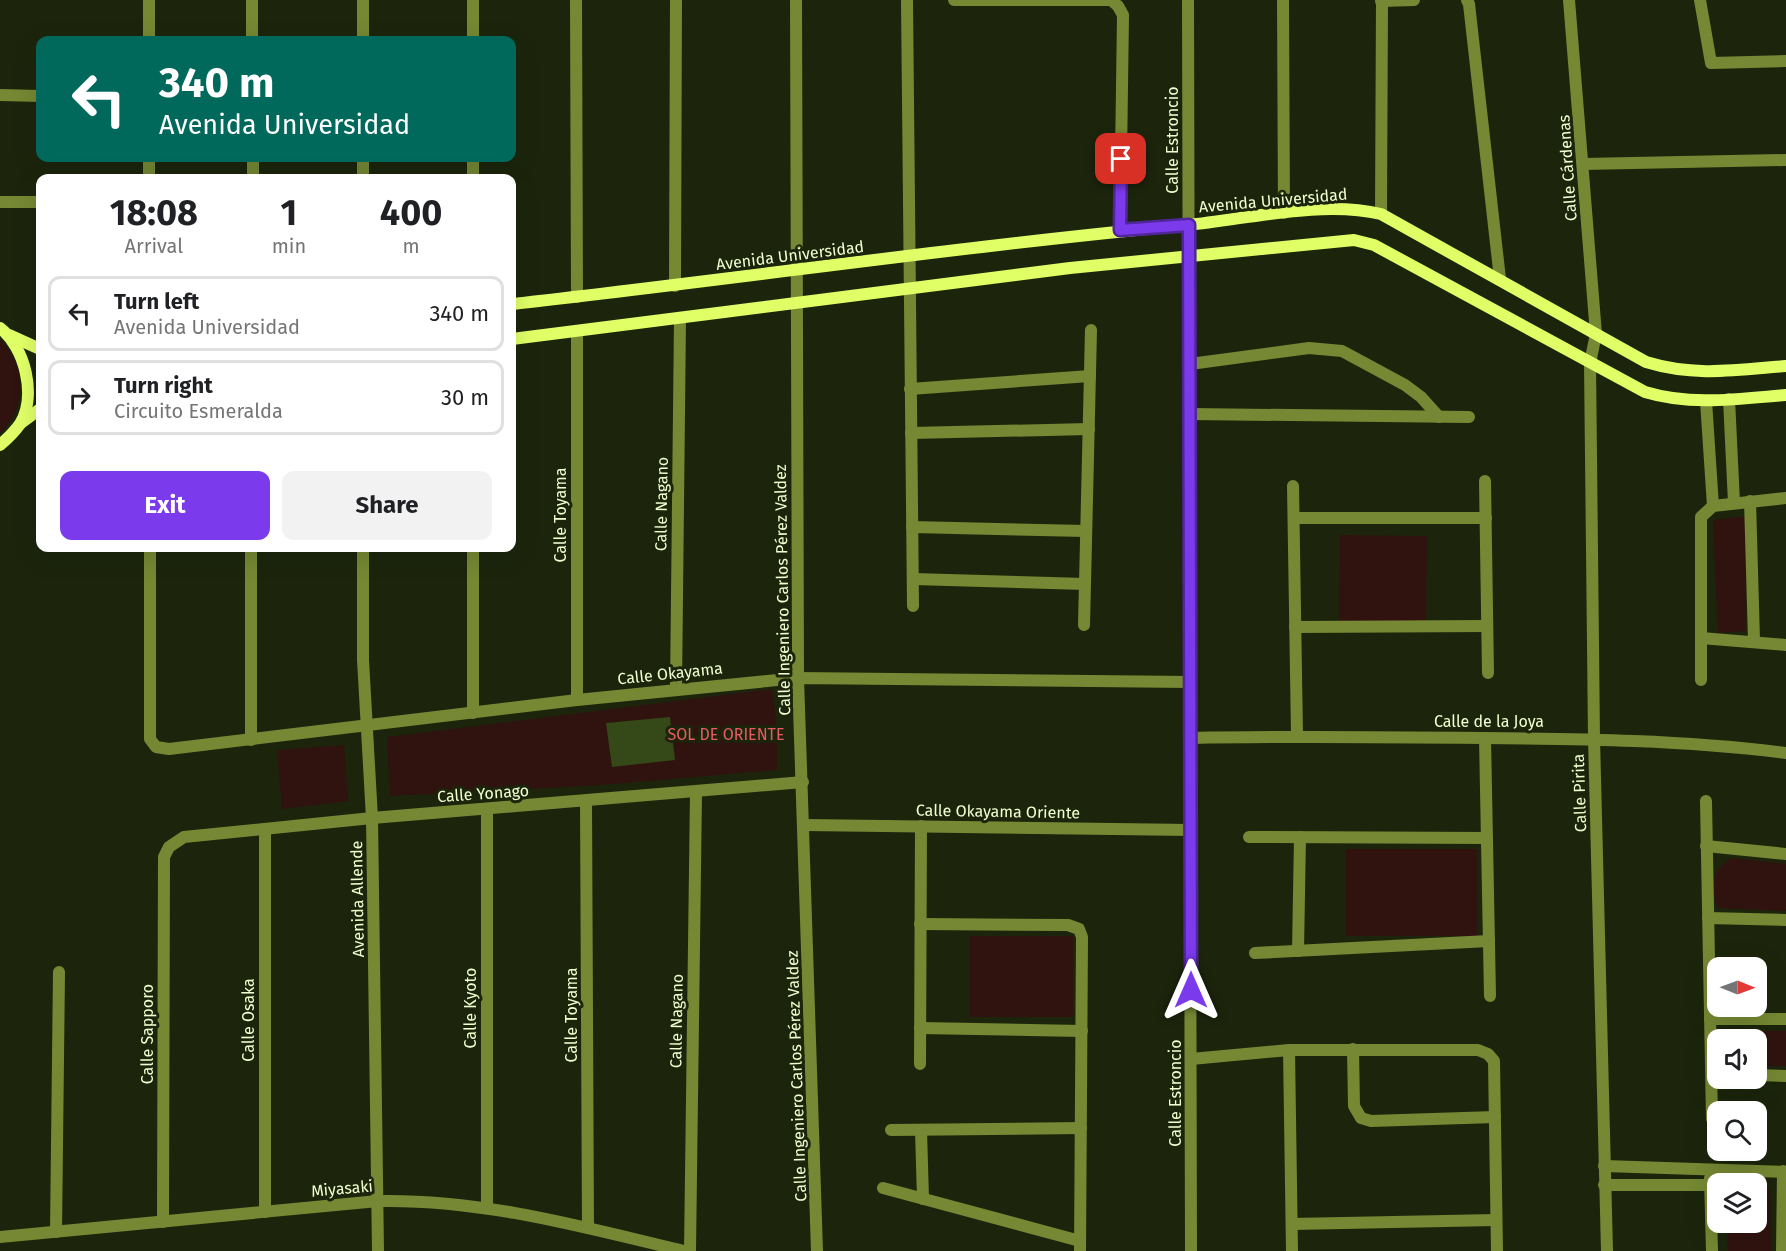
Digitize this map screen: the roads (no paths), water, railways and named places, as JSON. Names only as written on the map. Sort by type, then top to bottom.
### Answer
[{"type":"main road","name":"Avenida Universidad","points":[[516,304],[1120,230],[1189,225],[1284,213],[1360,209],[1381,214],[1646,362],[1675,370],[1698,373],[1786,366]]},
{"type":"main road","points":[[516,339],[796,305],[908,288],[1354,240],[1374,245],[1645,392],[1667,399],[1706,401],[1786,395]]},
{"type":"main road","points":[[4,331],[36,347]]},
{"type":"main road","points":[[4,331],[22,358],[27,379],[27,398],[21,423]]},
{"type":"main road","points":[[0,445],[21,423],[36,412]]},
{"type":"street","points":[[149,0],[149,36]]},
{"type":"street","points":[[252,0],[252,36]]},
{"type":"street","points":[[363,0],[363,36]]},
{"type":"street","points":[[473,0],[473,36]]},
{"type":"street","points":[[576,0],[577,297]]},
{"type":"street","points":[[675,286],[676,0]]},
{"type":"street","name":"Calle Ingeniero Carlos Pérez Valdez","points":[[796,0],[798,678],[805,825],[817,1251]]},
{"type":"street","points":[[907,0],[908,288],[913,606]]},
{"type":"street","points":[[954,0],[1111,0],[1118,6],[1123,15],[1120,230]]},
{"type":"street","name":"Calle Estroncio","points":[[1188,0],[1191,1251]]},
{"type":"street","points":[[1283,0],[1284,213]]},
{"type":"street","points":[[1381,214],[1382,1],[1414,0]]},
{"type":"street","points":[[1467,0],[1500,279]]},
{"type":"street","name":"Calle Cárdenas","points":[[1569,0],[1596,334]]},
{"type":"street","points":[[1700,0],[1711,63],[1786,61]]},
{"type":"street","points":[[0,95],[36,96]]},
{"type":"street","points":[[1583,164],[1786,160]]},
{"type":"street","points":[[0,201],[36,202]]},
{"type":"street","name":"Calle Nagano","points":[[676,688],[680,319]]},
{"type":"street","points":[[1084,626],[1092,330]]},
{"type":"street","name":"Calle Toyama","points":[[576,700],[577,331]]},
{"type":"street","name":"Calle Pirita","points":[[1596,334],[1590,363],[1594,738],[1606,1251]]},
{"type":"street","points":[[1190,364],[1309,348],[1342,351],[1405,385],[1422,398],[1439,417]]},
{"type":"street","points":[[910,389],[1090,376]]},
{"type":"street","points":[[1729,399],[1734,503]]},
{"type":"street","points":[[1706,401],[1713,506]]},
{"type":"street","points":[[1190,414],[1469,417]]},
{"type":"street","points":[[911,433],[1089,429]]},
{"type":"street","points":[[1485,481],[1488,674]]},
{"type":"street","points":[[1293,486],[1297,735]]},
{"type":"street","points":[[1701,680],[1701,516],[1713,506],[1786,498]]},
{"type":"street","points":[[1750,501],[1754,640]]},
{"type":"street","points":[[1294,518],[1486,518]]},
{"type":"street","points":[[912,527],[1086,531]]},
{"type":"street","name":"Calle Okayama","points":[[150,552],[150,739],[156,747],[169,749],[676,688],[798,678],[1190,682]]},
{"type":"street","points":[[251,552],[251,740]]},
{"type":"street","name":"Avenida Allende","points":[[363,552],[363,660],[372,818],[378,1251]]},
{"type":"street","points":[[473,552],[473,713]]},
{"type":"street","points":[[913,579],[1085,585]]},
{"type":"street","points":[[1295,627],[1487,626]]},
{"type":"street","points":[[1701,638],[1754,640],[1786,645]]},
{"type":"street","name":"Calle de la Joya","points":[[1191,738],[1297,735],[1594,738],[1675,741],[1786,753]]},
{"type":"street","points":[[1485,738],[1490,996]]},
{"type":"street","name":"Calle Yonago","points":[[169,847],[184,837],[372,818],[803,782]]},
{"type":"street","name":"Calle Nagano","points":[[690,1251],[696,792]]},
{"type":"street","name":"Calle Toyama","points":[[586,801],[588,1228]]},
{"type":"street","points":[[1706,801],[1711,1029]]},
{"type":"street","name":"Calle Kyoto","points":[[487,809],[487,1207]]},
{"type":"street","name":"Calle Okayama Oriente","points":[[805,825],[1191,830]]},
{"type":"street","points":[[920,1064],[921,826]]},
{"type":"street","name":"Calle Osaka","points":[[265,829],[265,1212]]},
{"type":"street","points":[[1249,837],[1487,838]]},
{"type":"street","points":[[1298,951],[1300,837]]},
{"type":"street","points":[[1706,846],[1786,851]]},
{"type":"street","name":"Calle Sapporo","points":[[163,1222],[164,857],[169,847]]},
{"type":"street","points":[[1708,918],[1786,920]]},
{"type":"street","points":[[883,1188],[1080,1246],[1082,937],[1079,929],[1068,925],[920,924]]},
{"type":"street","points":[[1255,953],[1489,941]]},
{"type":"street","points":[[56,1232],[59,972]]},
{"type":"street","points":[[1710,1019],[1786,1019]]},
{"type":"street","points":[[920,1028],[1082,1031]]},
{"type":"street","points":[[1353,1049],[1354,1106],[1362,1118],[1371,1121],[1495,1117]]},
{"type":"street","points":[[1191,1059],[1289,1050],[1478,1050],[1488,1054],[1494,1061],[1497,1251]]},
{"type":"street","points":[[1289,1050],[1292,1251]]},
{"type":"street","points":[[1767,1075],[1786,1076]]},
{"type":"street","points":[[891,1130],[1081,1128]]},
{"type":"street","points":[[921,1130],[923,1199]]},
{"type":"street","points":[[1604,1166],[1785,1172],[1782,1251]]},
{"type":"street","points":[[1605,1185],[1707,1185]]},
{"type":"street","name":"Miyasaki","points":[[0,1237],[416,1200],[487,1207],[684,1251]]},
{"type":"street","points":[[1292,1224],[1496,1220]]},
{"type":"street","points":[[1711,1233],[1712,1251]]},
{"type":"park label","name":"SOL DE ORIENTE","points":[[726,734]]}]
